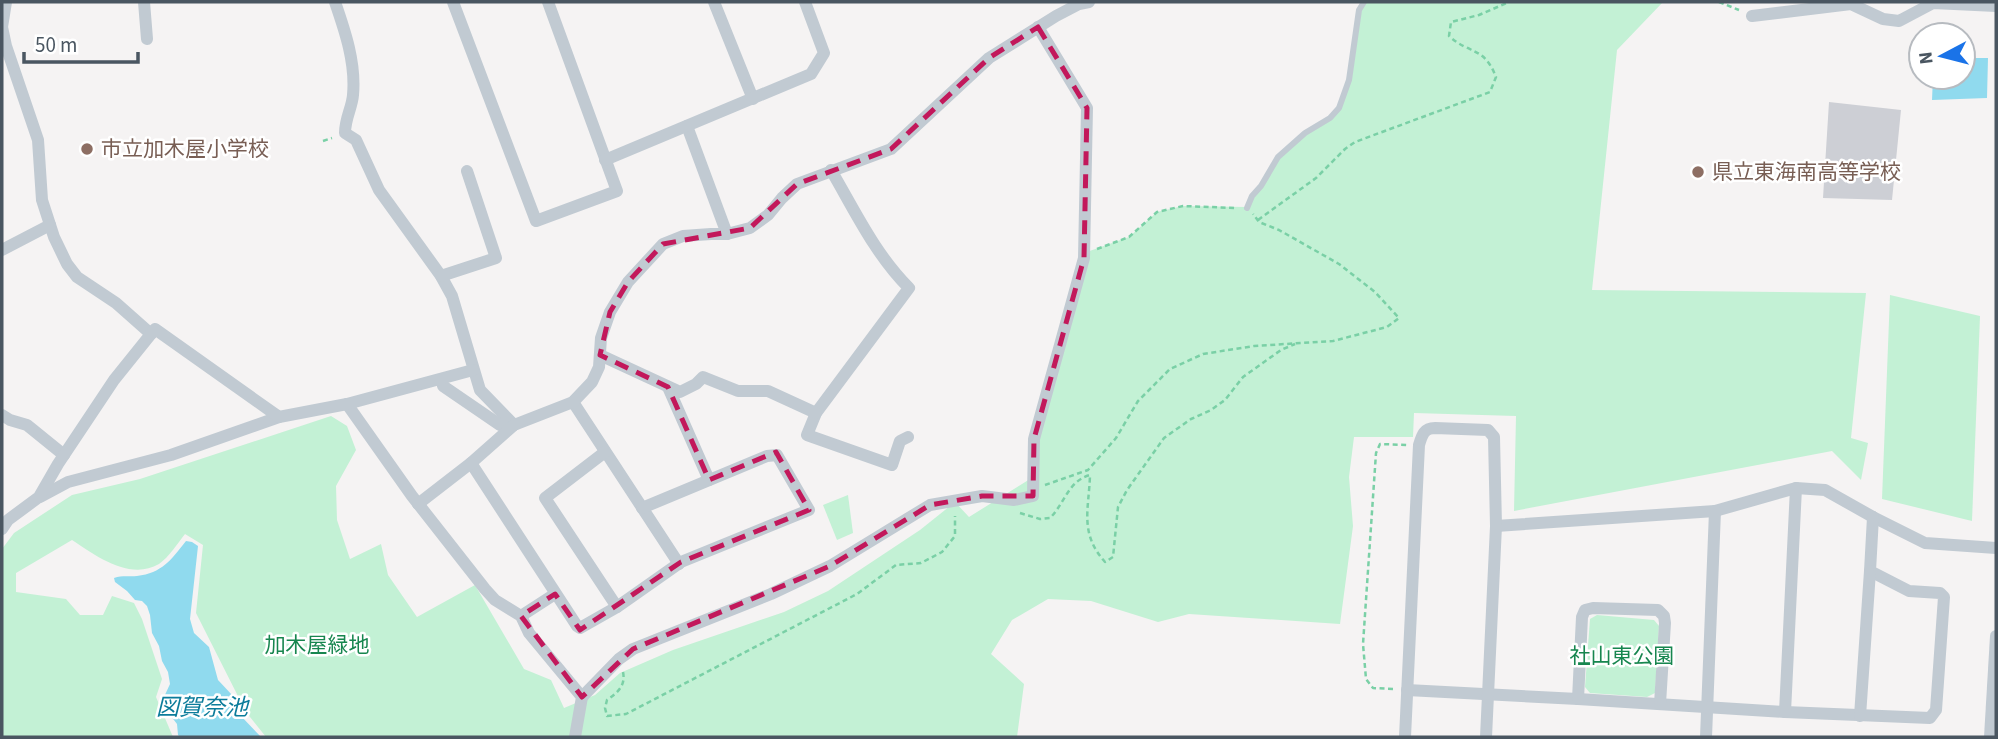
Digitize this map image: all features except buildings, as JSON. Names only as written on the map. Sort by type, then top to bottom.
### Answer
[{"type":"street","points":[[6,2],[2,27],[38,140],[42,200],[54,237],[67,264],[77,277],[116,303],[151,334]]},
{"type":"street","points":[[144,2],[148,39]]},
{"type":"street","points":[[335,2],[351,56],[354,83],[345,119],[345,133],[356,140],[379,190],[441,276],[452,296],[480,390],[514,425]]},
{"type":"street","points":[[453,2],[536,221],[617,191],[548,2]]},
{"type":"street","points":[[715,2],[753,99]]},
{"type":"street","points":[[605,160],[811,74],[824,53],[805,2]]},
{"type":"street","points":[[418,504],[514,425],[572,402],[592,382],[599,367],[601,338],[610,312],[628,282],[663,244],[683,236],[727,234],[750,228],[768,215],[797,184],[891,149],[989,58],[1082,3]]},
{"type":"street","points":[[1752,16],[1851,4],[1884,19],[1899,21],[1933,4],[1996,6]]},
{"type":"street","points":[[575,737],[582,697],[619,659],[633,649],[772,594],[830,566],[930,505],[982,496],[1014,500],[1033,496],[1034,439],[1084,253],[1087,108],[1038,27]]},
{"type":"street","points":[[687,126],[727,234]]},
{"type":"street","points":[[831,170],[873,243],[893,272],[909,288],[816,413],[807,435],[892,465],[900,441],[908,437]]},
{"type":"street","points":[[441,276],[496,258],[467,171]]},
{"type":"street","points":[[2,250],[50,225]]},
{"type":"street","points":[[39,497],[114,380],[155,330],[279,417]]},
{"type":"street","points":[[600,355],[680,392],[703,377],[738,391],[768,391],[816,413]]},
{"type":"street","points":[[2,529],[8,520],[39,497],[68,482],[171,455],[279,417],[348,404],[472,370]]},
{"type":"street","points":[[443,386],[488,419],[500,425],[514,425]]},
{"type":"street","points":[[668,387],[709,480]]},
{"type":"street","points":[[572,402],[679,564]]},
{"type":"street","points":[[348,404],[418,504],[485,589],[495,600],[521,616],[529,633],[582,697]]},
{"type":"street","points":[[2,415],[27,425],[64,455]]},
{"type":"street","points":[[1405,737],[1419,445],[1423,432],[1428,428],[1488,430],[1494,437],[1496,526],[1486,737]]},
{"type":"street","points":[[605,452],[545,498],[617,607]]},
{"type":"street","points":[[471,463],[555,594],[580,628],[617,607],[679,564],[809,510],[777,455],[767,456],[642,508]]},
{"type":"street","points":[[1496,526],[1715,510],[1796,488],[1825,491],[1925,543],[1996,548]]},
{"type":"street","points":[[1784,712],[1796,488]]},
{"type":"street","points":[[1706,737],[1715,510]]},
{"type":"street","points":[[1860,716],[1873,517]]},
{"type":"street","points":[[1407,690],[1930,718],[1936,710],[1944,597],[1940,593],[1909,591],[1870,571]]},
{"type":"street","points":[[521,616],[555,594]]},
{"type":"street","points":[[1578,699],[1582,617],[1585,610],[1658,610],[1664,616],[1665,623],[1660,704]]},
{"type":"street","points":[[1990,737],[1996,636]]},
{"type":"lane","points":[[1247,208],[1278,157],[1304,134],[1330,118],[1339,108],[1349,80],[1359,10],[1364,2]]},
{"type":"path","points":[[1257,221],[1316,178],[1355,142],[1490,92],[1496,77],[1490,62],[1475,50],[1460,46],[1448,36],[1451,22],[1479,15],[1509,2]]},
{"type":"path","points":[[1719,2],[1752,16]]},
{"type":"path","points":[[1033,496],[1041,486],[1088,470],[1116,438],[1138,401],[1170,369],[1203,354],[1254,346],[1333,341],[1387,327],[1399,318],[1375,292],[1339,264],[1279,230],[1257,221],[1247,208],[1183,206],[1157,212],[1129,237],[1084,253]]},
{"type":"path","points":[[1017,512],[1040,519],[1050,518],[1072,486],[1090,475],[1086,516],[1088,531],[1097,553],[1105,562],[1113,557],[1118,507],[1164,438],[1225,400],[1243,377],[1281,350],[1297,343]]},
{"type":"path","points":[[1407,690],[1373,688],[1366,679],[1363,644],[1376,453],[1380,444],[1419,445]]},
{"type":"path","points":[[619,659],[624,677],[620,691],[607,700],[607,716],[626,714],[805,622],[857,594],[896,565],[921,563],[942,552],[955,536],[955,502]]},
{"type":"highlighted area","points":[[1038,27],[1087,108],[1084,258],[1034,439],[1033,496],[982,496],[930,505],[830,566],[633,649],[582,697],[521,616],[555,594],[580,630],[681,562],[809,510],[776,452],[709,480],[668,387],[600,355],[610,312],[628,282],[663,244],[750,228],[797,184],[891,149],[989,58]]},
{"type":"green space","name":"加木屋緑地","points":[[1364,2],[1663,2],[1617,50],[1592,290],[1866,293],[1851,438],[1868,443],[1861,480],[1832,451],[1514,511],[1516,416],[1414,413],[1413,437],[1354,437],[1349,477],[1353,526],[1340,624],[1189,614],[1158,622],[1091,601],[1048,599],[1012,620],[991,654],[1024,684],[1017,737],[266,737],[246,712],[196,613],[203,545],[185,534],[159,564],[137,570],[114,564],[72,540],[16,573],[16,592],[66,599],[80,615],[103,615],[112,596],[134,603],[162,679],[156,697],[173,737],[2,737],[2,549],[14,533],[72,495],[140,479],[331,416],[347,426],[356,450],[336,486],[337,520],[350,559],[381,544],[388,575],[417,617],[475,585],[524,669],[551,680],[564,708],[595,695],[620,673],[673,650],[784,612],[828,591],[920,530],[955,502],[969,517],[1030,479],[1084,253],[1129,237],[1157,212],[1183,206],[1247,207],[1278,157],[1305,133],[1330,118],[1344,94],[1357,22]]},
{"type":"green space","points":[[1890,295],[1980,316],[1972,521],[1882,499]]},
{"type":"green space","points":[[848,495],[853,533],[837,540],[823,505]]},
{"type":"green space","name":"社山東公園","points":[[1597,615],[1654,620],[1659,626],[1655,693],[1647,697],[1590,693],[1585,687],[1590,619]]},
{"type":"water","points":[[1977,58],[1988,58],[1987,98],[1932,100],[1932,91],[1977,91]]},
{"type":"water","name":"図賀奈池","points":[[186,541],[198,546],[190,619],[194,633],[209,647],[218,680],[233,696],[240,715],[261,737],[178,735],[177,724],[167,711],[164,697],[170,684],[168,672],[152,633],[147,606],[142,601],[135,600],[115,582],[114,578],[146,574],[160,569]]},
{"type":"place","name":"市立加木屋小学校","points":[[87,149]]},
{"type":"place","name":"県立東海南高等学校","points":[[1698,172]]}]
